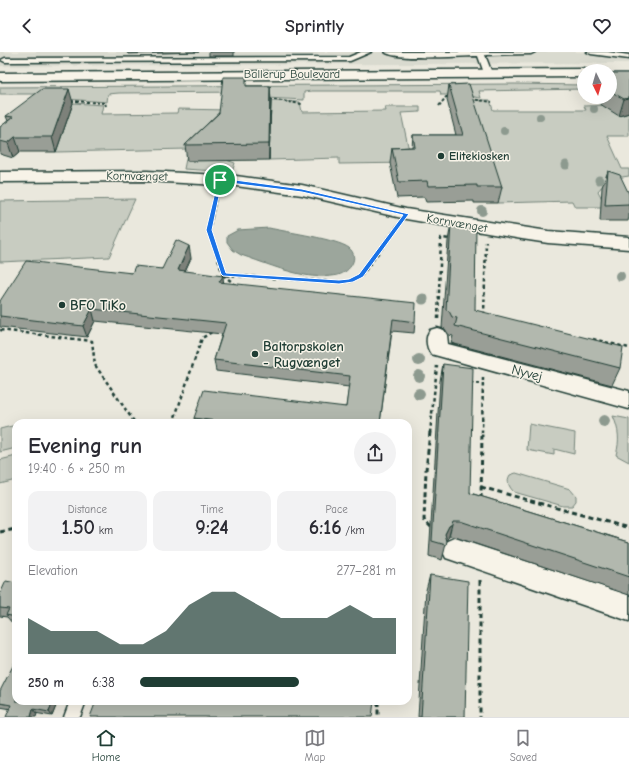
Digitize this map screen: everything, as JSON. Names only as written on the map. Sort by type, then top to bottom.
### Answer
[{"type":"street","name":"Ballerup Boulevard","points":[[0,77],[577,73]]},
{"type":"street","name":"Kornvænget","points":[[0,177],[147,176],[220,180],[302,190],[406,214],[548,237],[629,243]]},
{"type":"street","name":"Nyvej","points":[[437,342],[483,362],[629,400]]},
{"type":"street","points":[[455,550],[629,608]]},
{"type":"lane","points":[[5,60],[350,59],[367,52]]},
{"type":"lane","points":[[389,52],[413,55],[531,52]]},
{"type":"lane","points":[[591,52],[629,57]]},
{"type":"lane","points":[[480,53],[488,73]]},
{"type":"lane","points":[[72,717],[76,705]]},
{"type":"path","points":[[439,106],[446,97],[451,97]]},
{"type":"path","points":[[467,98],[492,102]]},
{"type":"path","points":[[268,99],[302,104]]},
{"type":"path","points":[[68,101],[105,103],[106,106]]},
{"type":"path","points":[[220,180],[209,230],[223,274],[236,285],[234,290]]},
{"type":"path","points":[[223,274],[339,282],[351,281],[361,276],[406,214]]},
{"type":"path","points":[[455,550],[439,537],[424,520],[426,470],[435,378],[441,238],[456,240]]},
{"type":"path","points":[[481,243],[486,244],[484,319]]},
{"type":"path","points":[[484,314],[492,316]]},
{"type":"path","points":[[0,330],[92,341],[94,365],[132,419]]},
{"type":"path","points":[[174,419],[202,338],[214,332]]},
{"type":"path","points":[[591,339],[629,348]]},
{"type":"path","points":[[481,502],[483,362]]},
{"type":"path","points":[[435,378],[443,379]]},
{"type":"path","points":[[467,382],[483,384]]},
{"type":"path","points":[[481,487],[629,528]]},
{"type":"path","points":[[0,532],[12,530]]},
{"type":"path","points":[[480,559],[480,717]]},
{"type":"path","points":[[378,705],[378,717]]},
{"type":"shaded area","points":[[0,52],[629,52],[629,63],[0,66]]},
{"type":"shaded area","points":[[514,84],[577,85],[577,89],[479,91],[481,98],[462,95],[441,95],[440,91],[312,91],[304,92],[304,100],[248,97],[247,92],[119,93],[108,94],[107,102],[52,98],[53,94],[0,94],[0,87]]},
{"type":"shaded area","points":[[467,100],[490,100],[493,110],[586,110],[584,106],[612,105],[629,113],[629,136],[607,136],[622,169],[629,169],[629,176],[612,180],[601,187],[598,191],[602,199],[612,207],[575,207],[572,201],[498,203]]},
{"type":"shaded area","points":[[271,101],[300,102],[302,112],[386,111],[385,107],[420,107],[420,112],[401,113],[408,146],[412,151],[412,163],[339,164],[339,158],[269,160]]},
{"type":"shaded area","points":[[73,103],[103,105],[101,114],[177,113],[178,109],[228,110],[226,160],[235,163],[232,172],[184,169],[188,149],[56,152]]},
{"type":"shaded area","points":[[135,199],[109,257],[0,262],[0,201]]},
{"type":"shaded area","points":[[269,228],[323,239],[343,245],[349,248],[352,252],[354,260],[350,268],[338,275],[309,276],[281,269],[241,255],[233,250],[227,242],[227,236],[238,230]]},
{"type":"shaded area","points":[[613,416],[629,419],[629,462],[616,455],[618,435],[617,426]]},
{"type":"shaded area","points":[[529,424],[575,433],[574,454],[554,449],[554,455],[527,450]]},
{"type":"shaded area","points":[[12,426],[12,449],[0,452],[0,429]]},
{"type":"shaded area","points":[[12,457],[12,481],[0,484],[0,460]]},
{"type":"shaded area","points":[[516,473],[570,489],[576,496],[576,501],[572,506],[563,506],[514,492],[509,486],[508,479],[510,475]]},
{"type":"building","points":[[617,73],[629,73],[629,98],[624,99],[617,95]]},
{"type":"building","points":[[223,77],[246,77],[246,86],[270,86],[269,144],[185,145],[219,113]]},
{"type":"building","points":[[469,84],[502,187],[477,187],[477,185],[428,186],[427,181],[399,182],[392,148],[415,147],[413,135],[463,135],[449,85]]},
{"type":"building","points":[[42,89],[69,89],[52,137],[15,137],[8,143],[0,141],[0,127],[13,117],[6,116]]},
{"type":"building","points":[[608,171],[620,175],[629,194],[629,204],[605,205]]},
{"type":"building","points":[[451,223],[476,226],[475,310],[623,347],[620,368],[455,326],[457,318],[452,317],[449,311],[446,310]]},
{"type":"building","points":[[176,240],[189,246],[178,270],[223,276],[219,282],[416,303],[415,322],[393,319],[380,419],[194,418],[204,390],[346,407],[350,376],[214,360],[226,323],[92,309],[83,326],[0,316],[0,301],[26,261],[132,273],[135,266],[162,269]]},
{"type":"building","points":[[443,364],[473,368],[470,493],[629,542],[629,577],[460,521],[453,521],[449,526],[445,534],[447,541],[446,545],[432,541]]},
{"type":"building","points":[[430,575],[468,581],[465,717],[421,717]]},
{"type":"building","points":[[6,581],[12,582],[12,616],[6,615],[9,609],[0,608],[0,594]]},
{"type":"building","points":[[12,668],[12,705],[52,705],[49,712],[33,709],[31,717],[6,717],[11,705],[0,703],[0,691]]},
{"type":"building","points":[[94,705],[374,705],[372,717],[90,717]]},
{"type":"place","name":"Elitekiosken","points":[[441,156]]},
{"type":"place","name":"BFO TiKo","points":[[62,305]]},
{"type":"place","name":"Baltorpskolen - Rugvænget","points":[[255,354]]},
{"type":"route","points":[[220,180],[302,190],[406,214],[361,276],[351,281],[339,282],[223,274],[209,230],[220,180]]}]
